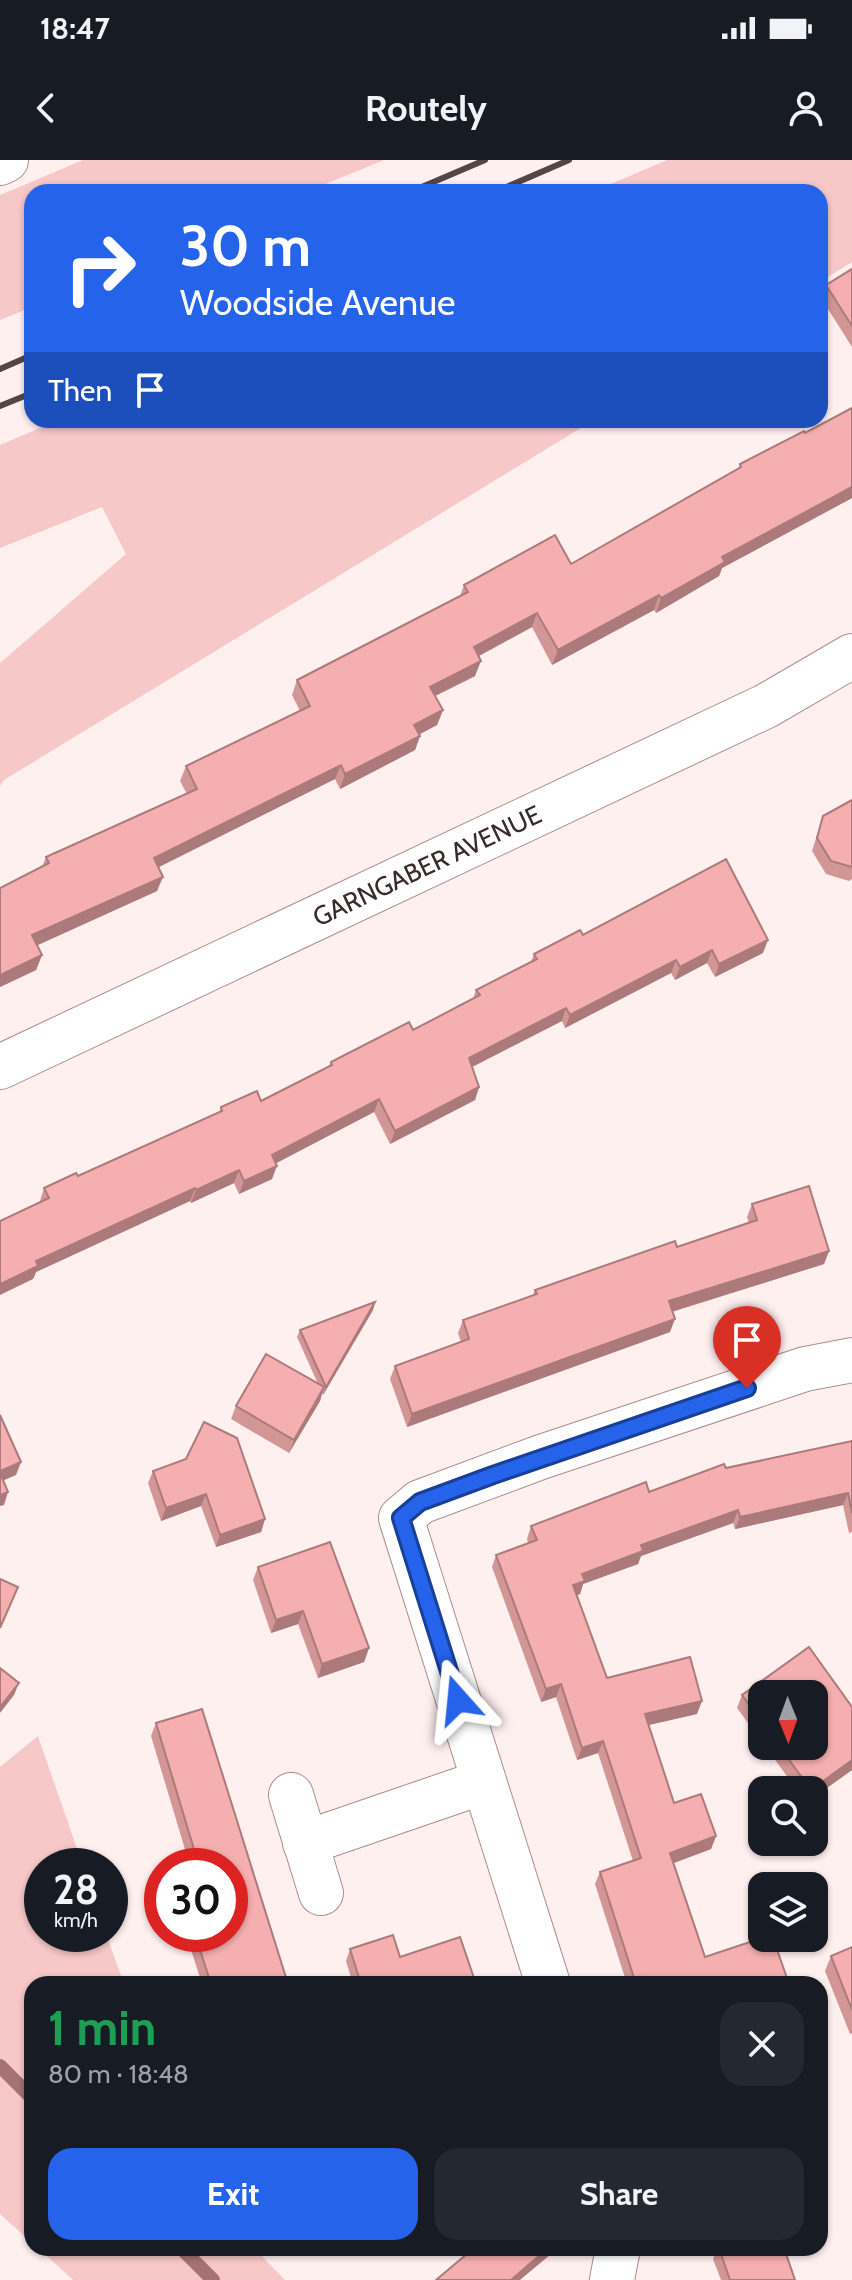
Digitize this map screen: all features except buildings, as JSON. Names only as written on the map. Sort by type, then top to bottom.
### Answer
[{"type":"street","points":[[0,163],[6,160]]},
{"type":"street","name":"GARNGABER AVENUE","points":[[0,1067],[766,706],[852,656]]},
{"type":"street","points":[[545,1976],[401,1518],[420,1502],[541,1457],[805,1369],[852,1360]]},
{"type":"street","points":[[305,1843],[483,1782]]},
{"type":"street","points":[[291,1795],[321,1893]]},
{"type":"street","points":[[612,2280],[616,2256]]},
{"type":"shaded area","points":[[83,160],[384,160],[326,184],[26,184]]},
{"type":"shaded area","points":[[667,160],[852,160],[852,262],[828,277],[828,184],[611,184]]},
{"type":"shaded area","points":[[24,185],[24,310],[0,320],[0,195]]},
{"type":"shaded area","points":[[39,428],[581,428],[4,780],[0,786],[0,663],[126,554],[102,507],[0,548],[0,445]]},
{"type":"shaded area","points":[[38,1736],[77,1848],[24,1848],[24,1952],[112,1952],[121,1976],[24,1976],[24,2236],[0,2214],[0,1767]]},
{"type":"shaded area","points":[[47,2256],[262,2256],[285,2280],[73,2280]]},
{"type":"waterway","points":[[0,2066],[24,2090]]},
{"type":"waterway","points":[[189,2256],[213,2280]]},
{"type":"railway","points":[[429,184],[485,160]]},
{"type":"railway","points":[[514,184],[569,160]]},
{"type":"railway","points":[[0,369],[24,358]]},
{"type":"railway","points":[[0,406],[24,396]]},
{"type":"route","points":[[458,1700],[401,1518],[420,1502],[541,1457],[747,1388]]}]
